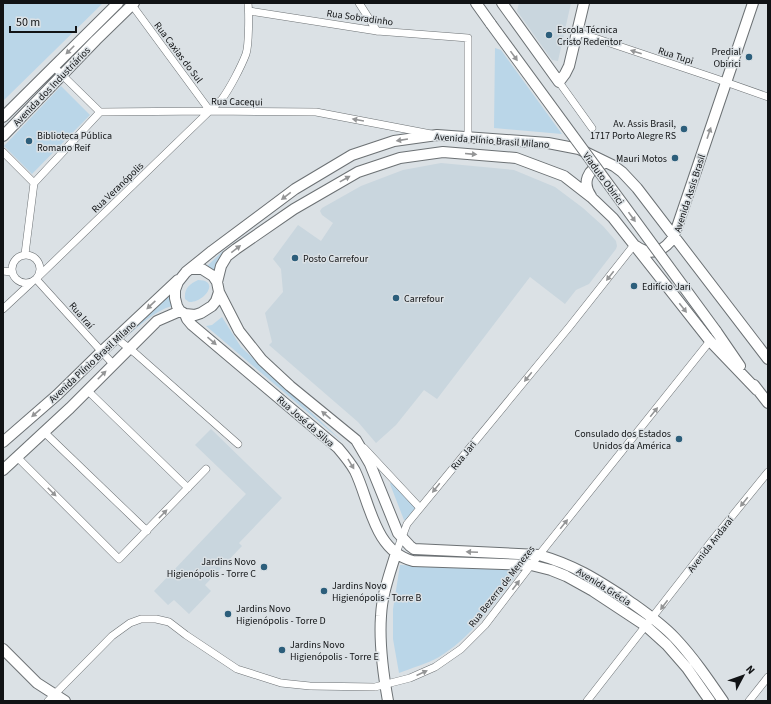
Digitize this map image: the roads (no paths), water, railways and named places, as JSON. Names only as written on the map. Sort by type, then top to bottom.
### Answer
[{"type":"main road","name":"Avenida dos Industriários","points":[[3,117],[118,3]]},
{"type":"main road","name":"Viaduto Obirici","points":[[476,3],[716,331],[757,390]]},
{"type":"main road","points":[[503,3],[559,82],[569,66],[584,3]]},
{"type":"main road","name":"Avenida Assis Brasil","points":[[753,3],[674,236],[768,359]]},
{"type":"main road","name":"Avenida dos Industriários","points":[[3,136],[133,4]]},
{"type":"main road","name":"Avenida Plínio Brasil Milano","points":[[191,269],[212,251],[295,189],[352,155],[394,141],[437,135],[548,143],[579,149],[614,166],[622,172],[637,188],[674,236]]},
{"type":"main road","name":"Avenida Plínio Brasil Milano","points":[[218,287],[221,266],[227,256],[284,215],[314,196],[358,172],[400,158],[443,152],[516,158],[564,176],[591,197],[613,218],[634,245]]},
{"type":"main road","points":[[591,197],[586,186],[588,174],[592,169],[603,164],[614,166]]},
{"type":"main road","points":[[634,245],[648,252],[656,251],[663,249],[670,244],[674,236]]},
{"type":"main road","points":[[634,245],[710,341],[768,403]]},
{"type":"main road","points":[[191,269],[202,269],[208,272],[218,287],[216,301],[207,310],[195,315],[183,312],[177,306],[175,298],[175,290],[180,279],[191,269]]},
{"type":"main road","name":"Avenida Plínio Brasil Milano","points":[[3,442],[57,395],[180,279]]},
{"type":"main road","name":"Rua José da Silva","points":[[218,287],[239,331],[258,355],[290,386],[356,440],[370,464],[401,538]]},
{"type":"main road","name":"Avenida Plínio Brasil Milano","points":[[3,470],[20,461],[44,432],[91,394],[113,364],[157,321],[183,312]]},
{"type":"main road","name":"Rua José da Silva","points":[[183,312],[192,325],[338,448],[347,458],[355,471],[382,539],[396,553]]},
{"type":"main road","name":"Avenida Grécia","points":[[401,538],[414,549],[539,555],[559,560],[585,572],[654,618],[675,638],[695,662],[723,701]]},
{"type":"main road","points":[[382,539],[388,558],[386,586]]},
{"type":"main road","name":"Avenida Grécia","points":[[396,553],[404,559],[413,561],[531,565],[559,573],[580,583],[646,626],[667,645],[687,668],[710,701]]},
{"type":"main road","name":"Rua Jari","points":[[388,701],[380,647],[380,632],[381,614],[386,586],[396,553]]},
{"type":"main road","points":[[3,649],[51,698],[66,701]]},
{"type":"street","name":"Rua Veranópolis","points":[[3,309],[35,280],[227,93],[246,53],[249,11],[248,3]]},
{"type":"street","points":[[360,3],[377,31]]},
{"type":"street","name":"Rua Caxias do Sul","points":[[133,4],[210,111]]},
{"type":"street","name":"Rua Sobradinho","points":[[249,11],[377,31],[468,38],[468,137]]},
{"type":"street","name":"Rua Tupi","points":[[577,32],[768,97]]},
{"type":"street","points":[[25,254],[34,183],[100,112],[53,66]]},
{"type":"street","points":[[559,82],[592,128]]},
{"type":"street","name":"Rua Cacequi","points":[[100,112],[316,112],[437,135]]},
{"type":"street","points":[[3,152],[34,183]]},
{"type":"street","name":"Rua Jari","points":[[396,553],[407,524],[570,326],[634,245]]},
{"type":"street","points":[[25,254],[36,258],[41,269],[35,280],[27,284],[22,283],[14,277],[12,266],[14,260],[25,254]]},
{"type":"street","points":[[3,271],[12,272]]},
{"type":"street","name":"Rua Iraí","points":[[35,280],[113,364]]},
{"type":"street","points":[[116,338],[238,444]]},
{"type":"street","name":"Rua Bezerra de Menezes","points":[[51,698],[112,636],[130,623],[141,619],[156,619],[169,622],[236,669],[281,683],[341,688],[375,688],[410,678],[435,667],[462,649],[486,625],[531,565],[710,341]]},
{"type":"street","points":[[91,394],[188,488]]},
{"type":"street","points":[[44,432],[147,530]]},
{"type":"street","name":"Rua José da Silva","points":[[356,440],[420,508]]},
{"type":"street","points":[[20,461],[118,558],[121,558],[206,470]]},
{"type":"street","name":"Avenida Andaraí","points":[[646,626],[654,618],[768,472]]},
{"type":"street","points":[[588,701],[646,626]]},
{"type":"street","points":[[749,701],[768,677]]},
{"type":"place","name":"Escola Técnica Cristo Redentor","points":[[549,35]]},
{"type":"place","name":"Predial Obirici","points":[[749,57]]},
{"type":"place","name":"Av. Assis Brasil, 1717 Porto Alegre RS","points":[[684,129]]},
{"type":"place","name":"Biblioteca Pública Romano Reif","points":[[29,141]]},
{"type":"place","name":"Mauri Motos","points":[[675,158]]},
{"type":"place","name":"Posto Carrefour","points":[[295,258]]},
{"type":"place","name":"Edifício Jari","points":[[634,286]]},
{"type":"place","name":"Carrefour","points":[[396,298]]},
{"type":"place","name":"Consulado dos Estados Unidos da América","points":[[679,439]]},
{"type":"place","name":"Jardins Novo Higienópolis - Torre C","points":[[264,567]]},
{"type":"place","name":"Jardins Novo Higienópolis - Torre B","points":[[324,591]]},
{"type":"place","name":"Jardins Novo Higienópolis - Torre D","points":[[228,614]]},
{"type":"place","name":"Jardins Novo Higienópolis - Torre E","points":[[282,650]]}]
